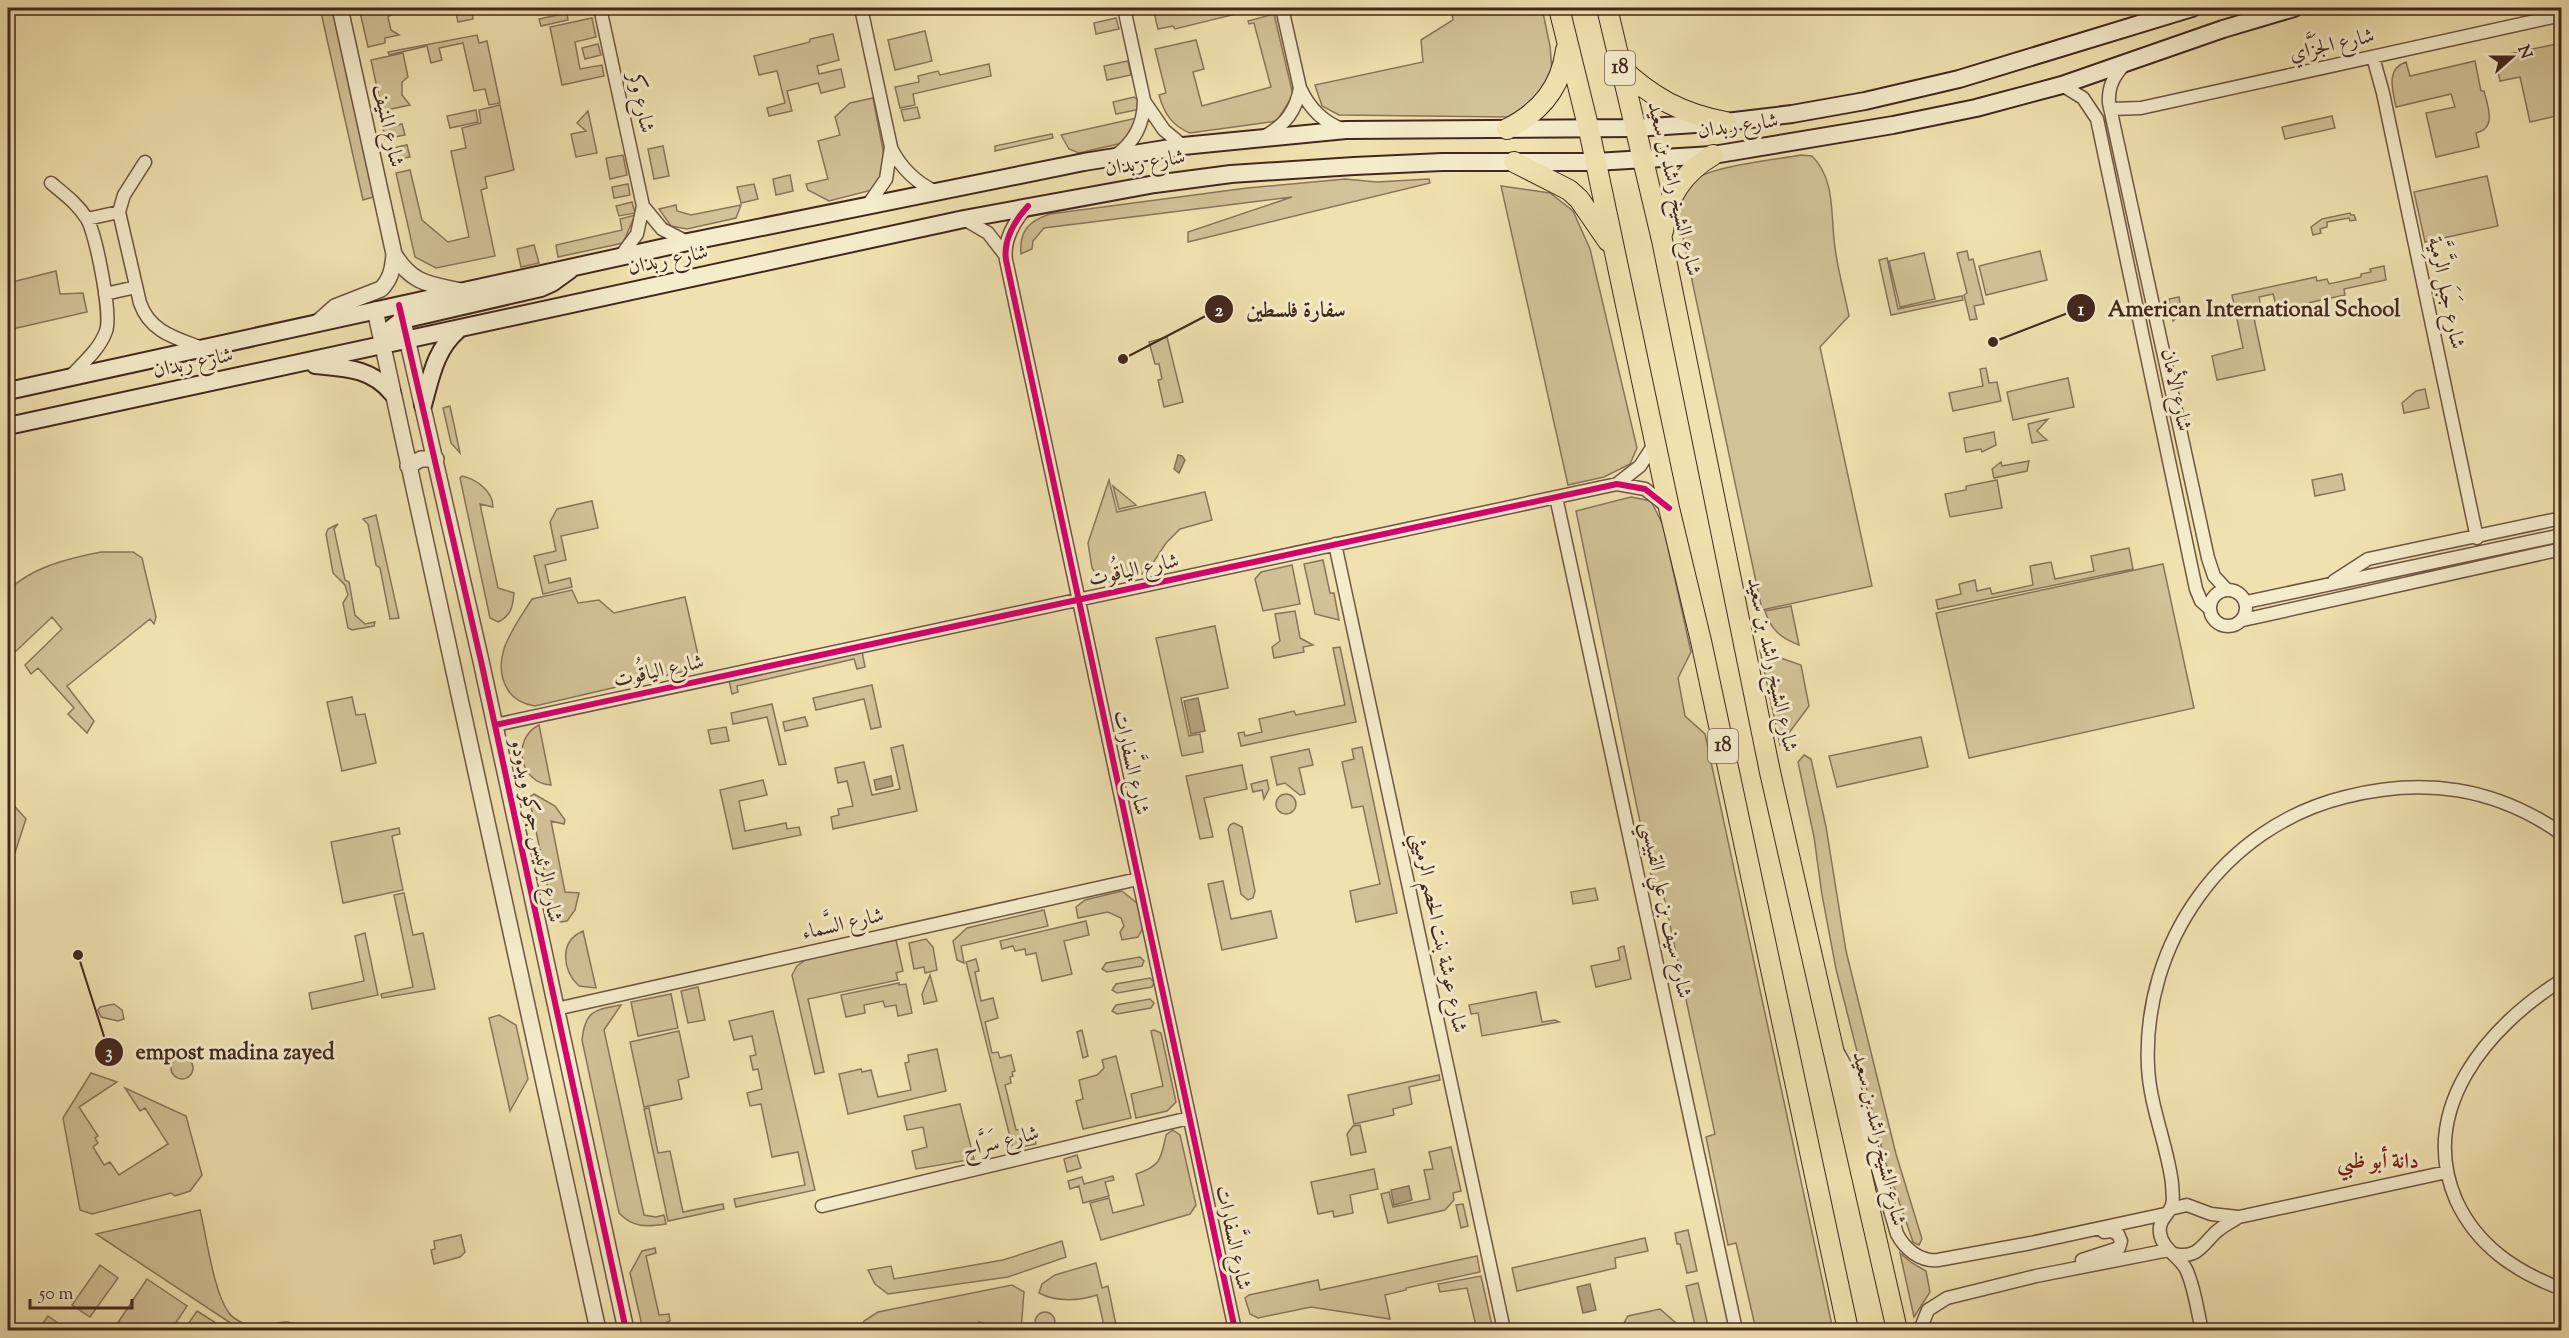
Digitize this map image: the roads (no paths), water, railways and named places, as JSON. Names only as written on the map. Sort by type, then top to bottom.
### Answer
[{"type":"main road","name":"18","points":[[1559,8],[1589,130],[1848,1330]]},
{"type":"main road","name":"شارع الشيخ راشد بن سعيد","points":[[1607,8],[1662,240],[1750,679],[1897,1330]]},
{"type":"main road","name":"شارع ربدان","points":[[8,391],[375,310],[401,313],[461,291],[934,191],[1114,157],[1183,146],[1346,130],[1589,130],[1725,122],[1792,114],[1854,103],[1959,79],[2192,8]]},
{"type":"main road","name":"شارع ربدان","points":[[8,426],[964,219],[1155,184],[1231,174],[1431,162],[1595,162],[1713,154],[1893,125],[1976,108],[2062,85],[2294,8]]},
{"type":"main road","points":[[1508,129],[1535,112],[1546,100],[1557,83],[1564,64],[1567,44]]},
{"type":"main road","points":[[1620,67],[1658,99],[1686,113],[1725,122]]},
{"type":"main road","points":[[1662,240],[1667,210],[1680,182],[1695,166],[1713,154]]},
{"type":"main road","points":[[1514,162],[1569,190],[1579,199],[1614,249]]},
{"type":"main road","points":[[382,346],[389,330],[401,313],[541,288],[552,283],[573,267]]},
{"type":"main road","points":[[423,405],[436,358],[450,337],[458,330]]},
{"type":"main road","points":[[300,364],[363,371],[379,379],[392,393]]},
{"type":"street","name":"شارع المنيف","points":[[317,323],[335,307],[381,289],[391,277],[394,254],[340,8]]},
{"type":"street","name":"شارع وكر","points":[[600,8],[643,206],[637,234],[620,257]]},
{"type":"street","points":[[861,8],[891,147],[908,173],[934,191]]},
{"type":"street","points":[[1114,157],[1131,142],[1144,111],[1144,100],[1124,8]]},
{"type":"street","points":[[1282,8],[1300,88],[1305,100],[1318,115],[1334,126],[1346,130]]},
{"type":"street","name":"شارع الجَزَّاي","points":[[2110,109],[2141,108],[2562,15]]},
{"type":"street","name":"شارع جَبَل الرَّمِيَّة","points":[[2373,57],[2383,93],[2478,537]]},
{"type":"street","name":"شارع الأمان","points":[[2126,62],[2112,81],[2109,92],[2110,109],[2208,558],[2214,576],[2228,590]]},
{"type":"street","name":"شارع الأمان","points":[[2062,85],[2083,98],[2097,119],[2196,589],[2201,601],[2210,609]]},
{"type":"street","points":[[1262,138],[1288,119],[1300,88]]},
{"type":"street","points":[[1144,100],[1164,130],[1183,146]]},
{"type":"street","points":[[868,205],[886,179],[891,147]]},
{"type":"street","points":[[145,162],[124,195],[118,212],[143,312],[154,327],[202,348]]},
{"type":"street","points":[[51,183],[78,207],[87,219],[105,294],[108,319],[106,333],[99,345],[69,378]]},
{"type":"street","name":"شارع وكر","points":[[643,206],[662,229],[688,242]]},
{"type":"street","name":"شارع السَّفارات","points":[[1005,255],[1012,229],[1028,206]]},
{"type":"street","points":[[87,219],[118,212]]},
{"type":"street","name":"شارع السَّفارات","points":[[964,219],[988,233],[1005,255],[1235,1330]]},
{"type":"street","name":"شارع المنيف","points":[[394,254],[411,277],[461,291]]},
{"type":"street","points":[[105,294],[136,287]]},
{"type":"street","points":[[375,310],[598,1330]]},
{"type":"street","name":"شارع الرئيس جوكو ويدودو","points":[[401,313],[495,725],[626,1330]]},
{"type":"street","name":"شارع الياقُوت","points":[[1617,484],[1640,466],[1655,443]]},
{"type":"street","points":[[408,466],[421,459],[436,459]]},
{"type":"street","name":"شارع الياقُوت","points":[[495,725],[1617,484],[1645,489],[1669,508]]},
{"type":"street","name":"شارع سيف بن علي القبيسي","points":[[1557,497],[1736,1330]]},
{"type":"street","points":[[2330,584],[2368,559],[2562,518]]},
{"type":"street","points":[[2246,602],[2562,535]]},
{"type":"street","name":"شارع عوشة بنت الحصم الرميثي","points":[[1335,544],[1504,1330]]},
{"type":"street","points":[[2242,620],[2247,609],[2246,602],[2239,593],[2222,591],[2213,598],[2211,615],[2220,625],[2232,626],[2242,620],[2562,549]]},
{"type":"street","points":[[2202,1330],[2190,1278],[2160,1235],[2160,1224],[2172,1200],[2170,1175],[2151,1097],[2148,1069],[2150,1013],[2156,986],[2170,945],[2187,911],[2220,869],[2262,834],[2285,819],[2335,799],[2403,788],[2451,788],[2514,806],[2562,834]]},
{"type":"street","name":"شارع السَّماء","points":[[556,1009],[1138,879]]},
{"type":"street","points":[[2562,980],[2505,1024],[2479,1053],[2467,1072],[2445,1130],[2447,1172],[2464,1214],[2487,1246],[2519,1270],[2562,1289]]},
{"type":"street","points":[[1832,1045],[1851,1077],[1895,1226],[1905,1247],[1918,1256],[1932,1260],[2031,1243],[2168,1212],[2187,1205],[2216,1216],[2240,1217],[2447,1172]]},
{"type":"street","name":"شارع سَرَّاح","points":[[822,1206],[1190,1118]]},
{"type":"street","points":[[1920,1330],[1924,1316],[1939,1302],[2036,1276],[2172,1252],[2182,1256],[2196,1253],[2216,1232],[2240,1217]]},
{"type":"street","points":[[2031,1243],[2048,1246],[2111,1231],[2118,1234],[2121,1241],[2116,1251],[2056,1266],[2036,1276]]},
{"type":"place","name":"American International School","points":[[1993,342]]},
{"type":"place","name":"سفارة فلسطين","points":[[1123,359]]},
{"type":"place","name":"empost madina zayed","points":[[78,955]]},
{"type":"district","name":"دانة أبو ظبي","points":[[2378,1163]]}]
